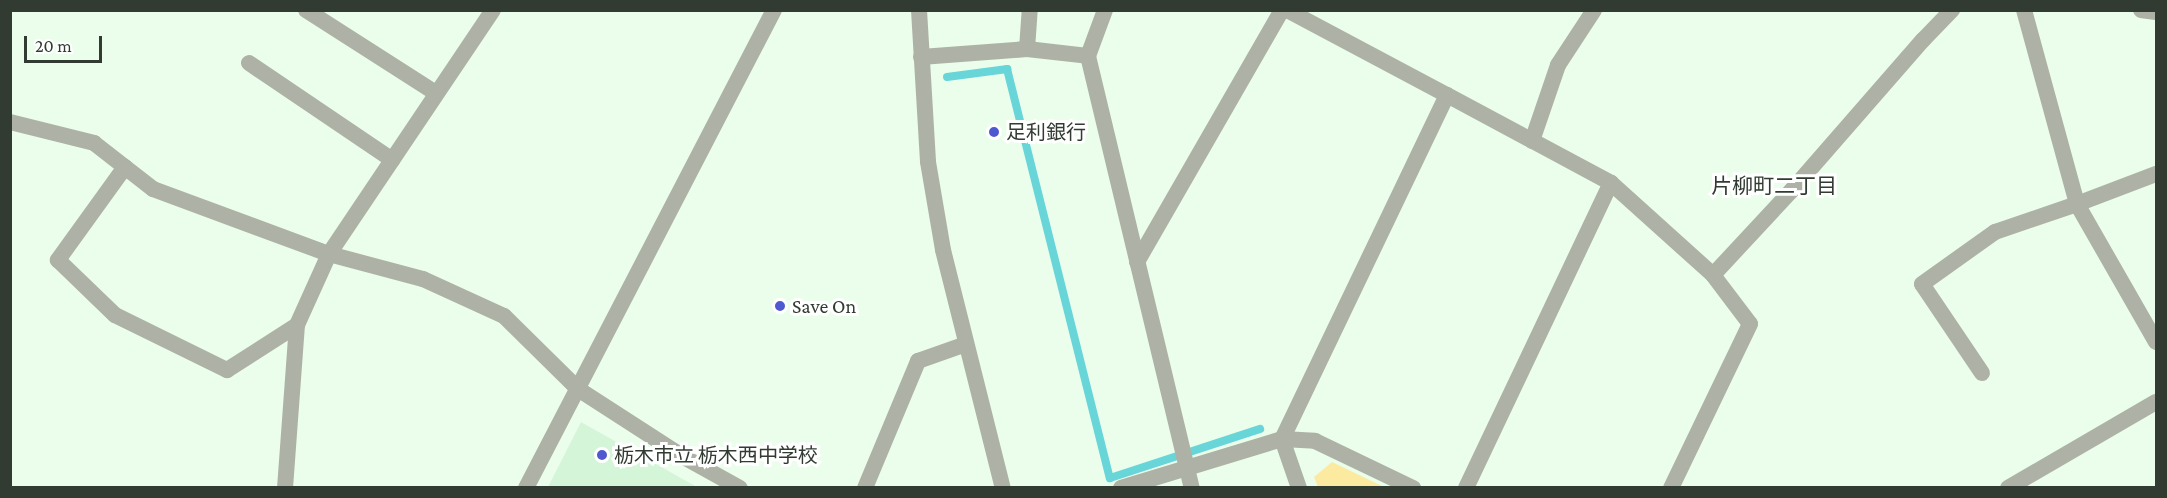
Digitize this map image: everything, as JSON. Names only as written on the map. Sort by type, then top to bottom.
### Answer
[{"type":"street","points":[[306,10],[436,93]]},
{"type":"street","points":[[285,488],[297,325],[329,254],[493,10]]},
{"type":"street","points":[[526,488],[774,10]]},
{"type":"street","points":[[919,10],[927,162],[943,250],[1003,488]]},
{"type":"street","points":[[1027,49],[1030,10]]},
{"type":"street","points":[[1105,10],[1088,56],[1192,488]]},
{"type":"street","points":[[1137,262],[1282,10]]},
{"type":"street","points":[[1287,10],[1611,183],[1713,275],[1750,324],[1671,488]]},
{"type":"street","points":[[1532,141],[1558,65],[1594,10]]},
{"type":"street","points":[[1713,275],[1952,10]]},
{"type":"street","points":[[2024,10],[2077,204],[2157,342]]},
{"type":"street","points":[[2141,10],[2157,12]]},
{"type":"street","points":[[921,57],[1027,49],[1088,56]]},
{"type":"street","points":[[249,63],[392,160]]},
{"type":"street","points":[[1299,488],[1282,439],[1447,95]]},
{"type":"street","points":[[10,122],[94,143],[153,189],[329,254],[423,279],[504,316],[578,389],[682,456],[740,488]]},
{"type":"street","points":[[125,167],[58,260],[114,315],[227,370],[297,325]]},
{"type":"street","points":[[1982,373],[1922,284],[1995,232],[2157,174]]},
{"type":"street","points":[[1466,488],[1611,183]]},
{"type":"street","points":[[865,488],[918,361],[966,344]]},
{"type":"street","points":[[2008,488],[2157,402]]},
{"type":"street","points":[[1120,488],[1282,439],[1315,441],[1413,488]]},
{"type":"shaded area","name":"栃木市立 栃木西中学校","points":[[581,422],[697,487],[548,487]]},
{"type":"shaded area","points":[[1332,462],[1384,487],[1318,487],[1314,477]]},
{"type":"waterway","points":[[947,77],[1007,69],[1110,478],[1260,429]]},
{"type":"place","name":"足利銀行","points":[[994,132]]},
{"type":"place","name":"Save On","points":[[780,306]]},
{"type":"place","name":"栃木市立 栃木西中学校","points":[[602,455]]},
{"type":"district","name":"片柳町二丁目","points":[[1774,186]]}]
